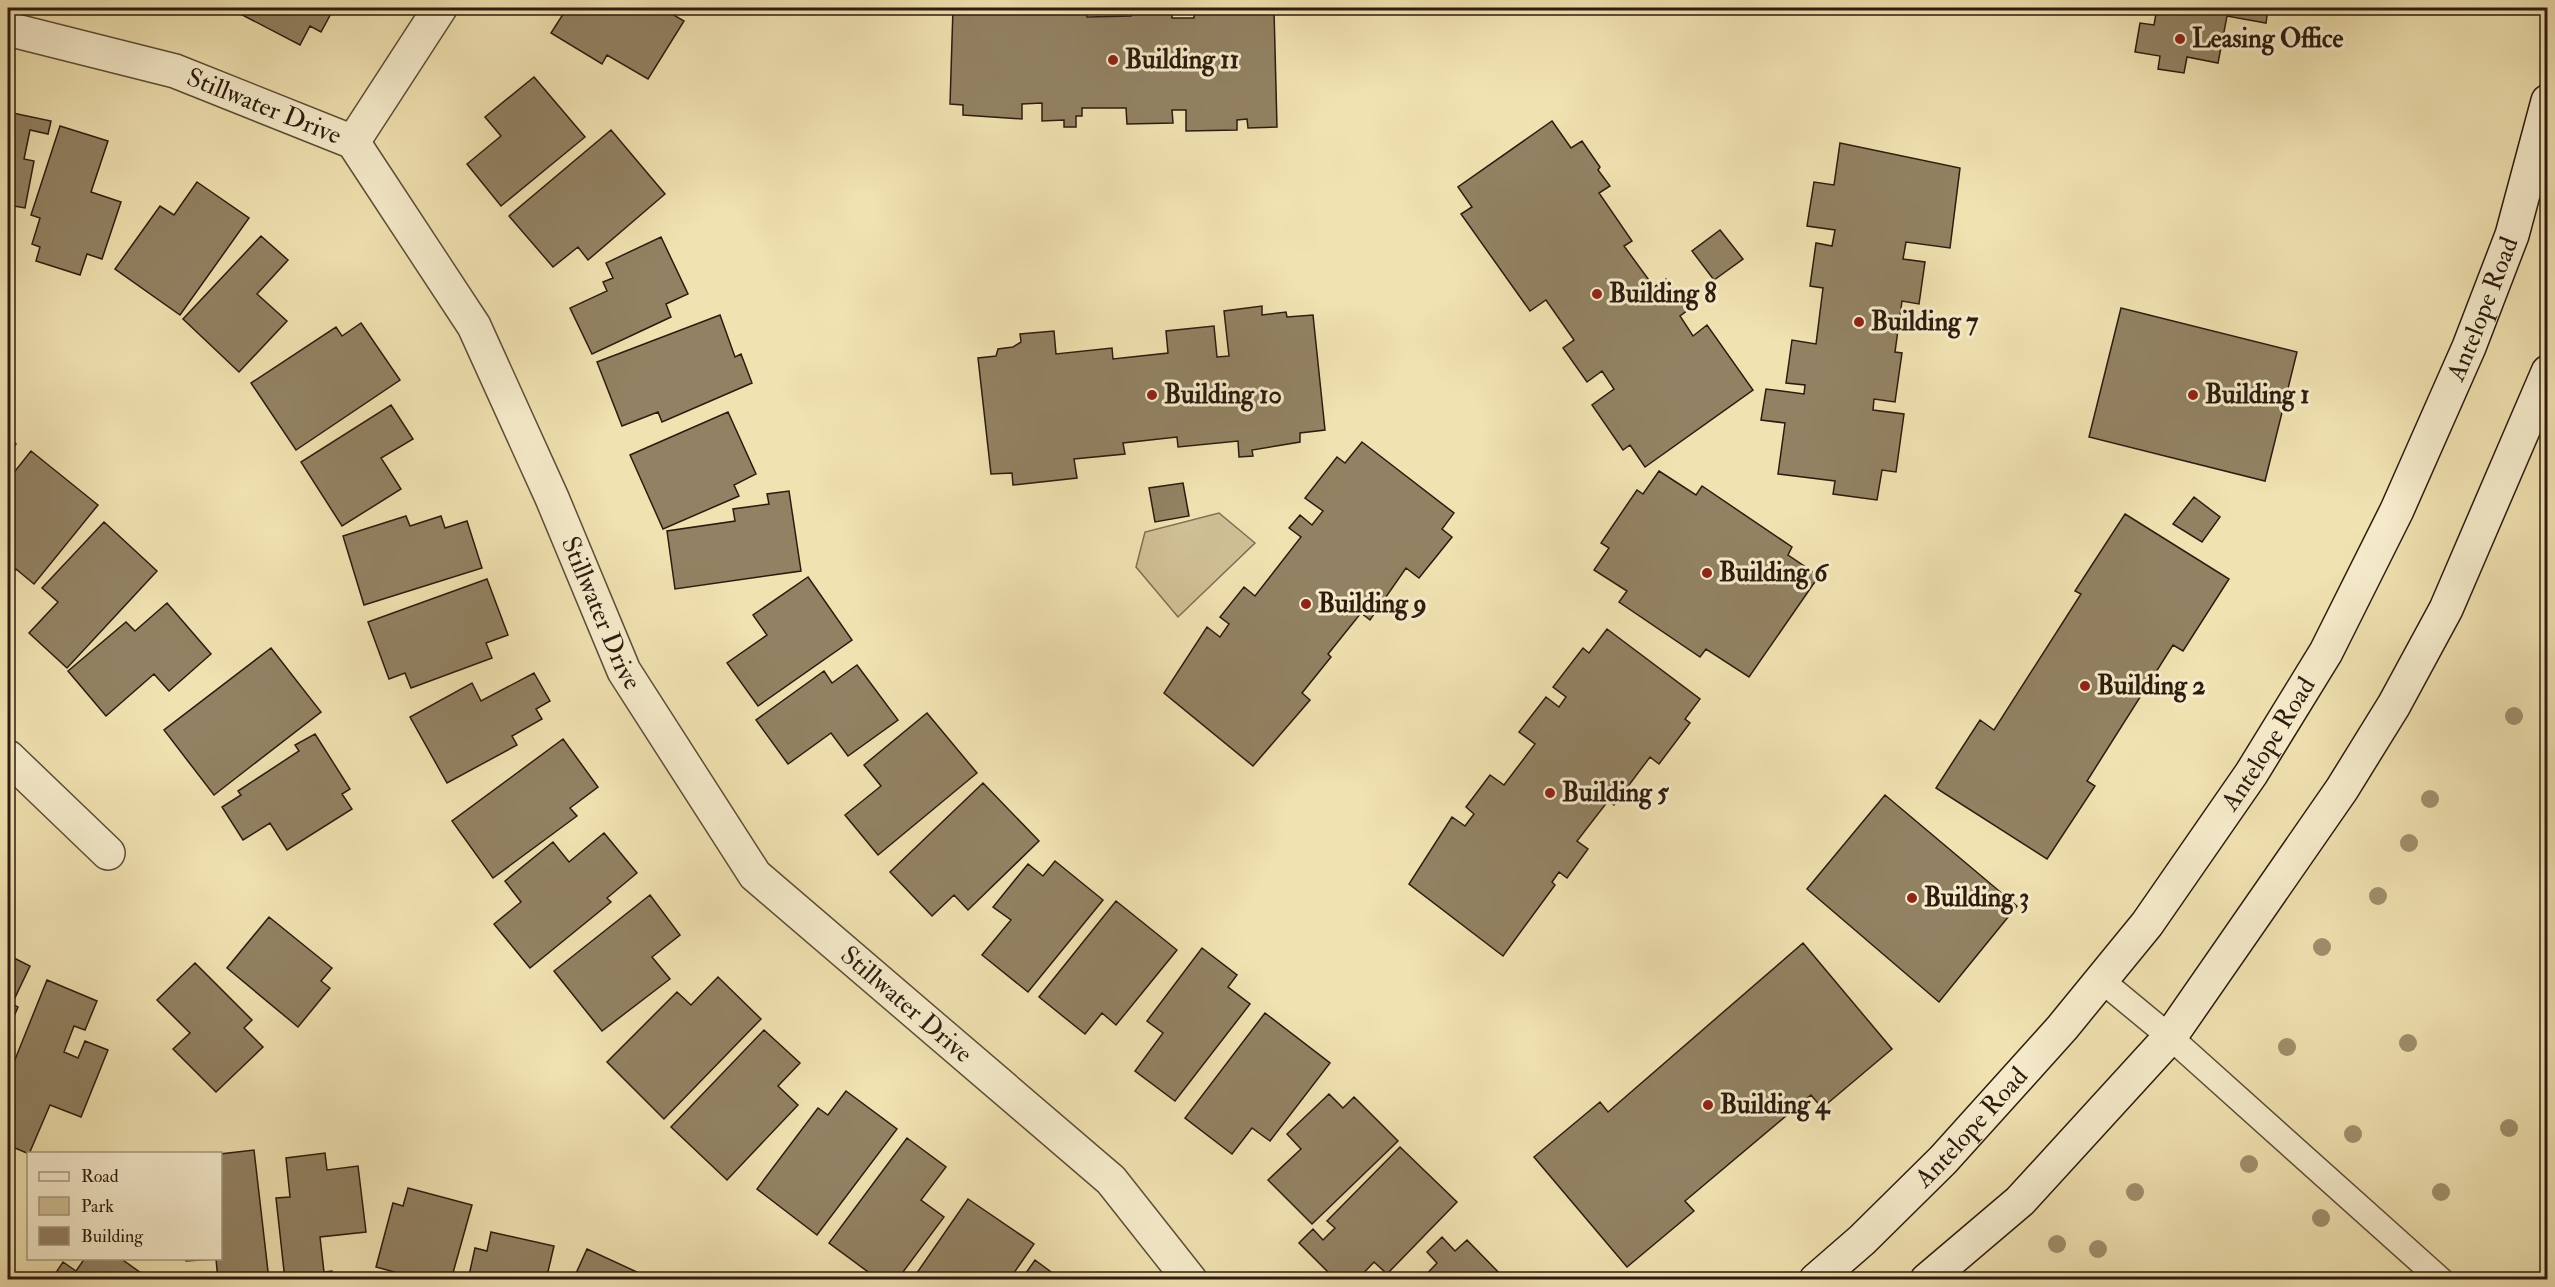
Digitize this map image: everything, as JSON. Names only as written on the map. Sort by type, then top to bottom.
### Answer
[{"type":"main road","points":[[353,142],[440,8]]},
{"type":"main road","name":"Stillwater Drive","points":[[8,28],[175,71],[353,142],[474,326],[552,498],[624,671],[755,875],[1111,1179],[1190,1280]]},
{"type":"main road","name":"Antelope Road","points":[[1816,1280],[1862,1240],[1943,1160],[2062,1028],[2147,924],[2251,774],[2326,652],[2397,510],[2469,347],[2512,235],[2547,101]]},
{"type":"main road","points":[[1927,1280],[2020,1200],[2170,1037],[2342,789],[2394,705],[2450,599],[2547,372]]},
{"type":"main road","points":[[8,757],[108,853]]},
{"type":"lane","points":[[2101,980],[2170,1037],[2441,1280]]},
{"type":"green space","points":[[1219,513],[1255,543],[1178,617],[1136,567],[1145,532]]},
{"type":"building","points":[[229,8],[334,8],[321,32],[310,26],[300,45]]},
{"type":"building","points":[[567,8],[662,8],[684,21],[648,79],[607,55],[602,64],[551,33]]},
{"type":"building","name":"Building 11","points":[[953,8],[1030,10],[1086,8],[1087,17],[1131,16],[1131,8],[1172,8],[1172,18],[1194,18],[1194,8],[1274,10],[1277,127],[1248,128],[1247,119],[1237,120],[1237,130],[1186,131],[1186,110],[1172,110],[1173,123],[1127,124],[1126,108],[1082,108],[1082,116],[1076,116],[1076,127],[1064,127],[1064,120],[1042,121],[1042,103],[1022,104],[1022,119],[963,115],[963,105],[950,104]]},
{"type":"building","name":"Leasing Office","points":[[2157,8],[2268,8],[2266,23],[2227,16],[2218,63],[2187,57],[2184,73],[2158,69],[2160,56],[2135,52],[2140,23],[2154,25]]},
{"type":"building","points":[[534,77],[585,137],[501,206],[467,164],[501,136],[485,117]]},
{"type":"building","points":[[8,112],[51,121],[48,134],[30,130],[24,159],[34,161],[25,208],[8,205]]},
{"type":"building","name":"Building 8","points":[[1552,121],[1571,148],[1582,141],[1600,167],[1598,170],[1610,186],[1599,193],[1632,241],[1624,246],[1654,287],[1666,279],[1688,310],[1680,316],[1693,336],[1707,325],[1753,390],[1645,467],[1630,445],[1623,450],[1592,405],[1614,389],[1602,371],[1587,382],[1563,348],[1574,340],[1546,300],[1530,311],[1461,214],[1472,207],[1458,187]]},
{"type":"building","points":[[60,126],[108,141],[91,192],[121,202],[102,259],[87,254],[80,275],[36,261],[40,247],[32,244],[40,218],[31,215]]},
{"type":"building","points":[[611,130],[665,194],[588,260],[578,247],[553,267],[509,216]]},
{"type":"building","name":"Building 7","points":[[1840,143],[1960,168],[1950,248],[1906,242],[1903,259],[1925,262],[1919,304],[1902,301],[1895,352],[1902,353],[1895,402],[1874,399],[1873,410],[1904,414],[1896,472],[1882,470],[1877,500],[1833,494],[1835,481],[1778,474],[1785,423],[1761,420],[1766,389],[1804,394],[1805,385],[1786,383],[1792,340],[1816,344],[1823,288],[1810,286],[1816,243],[1832,246],[1835,230],[1807,226],[1814,182],[1834,185]]},
{"type":"building","points":[[197,182],[249,218],[180,315],[115,269],[160,206],[174,215]]},
{"type":"building","points":[[1720,230],[1743,259],[1714,280],[1692,251]]},
{"type":"building","points":[[261,236],[288,260],[257,294],[287,321],[239,372],[183,319]]},
{"type":"building","points":[[661,237],[688,294],[666,304],[671,317],[592,354],[570,308],[607,291],[603,282],[613,278],[606,263]]},
{"type":"building","name":"Building 10","points":[[1262,306],[1262,315],[1286,312],[1287,317],[1313,315],[1325,430],[1300,433],[1300,442],[1252,450],[1253,456],[1239,457],[1238,441],[1178,447],[1177,437],[1123,443],[1125,454],[1074,459],[1077,478],[1013,485],[1012,473],[991,474],[978,358],[996,356],[998,349],[1013,347],[1021,342],[1020,334],[1054,331],[1056,354],[1112,348],[1113,359],[1168,353],[1166,331],[1214,326],[1217,357],[1229,356],[1224,311]]},
{"type":"building","name":"Building 1","points":[[2121,308],[2297,352],[2265,481],[2089,437]]},
{"type":"building","points":[[720,315],[735,357],[741,354],[752,383],[662,422],[658,412],[622,426],[597,362]]},
{"type":"building","points":[[361,323],[400,380],[296,450],[251,383],[336,327],[342,336]]},
{"type":"building","points":[[391,405],[413,439],[381,458],[401,489],[342,526],[301,462]]},
{"type":"building","points":[[728,412],[756,474],[734,485],[739,496],[663,529],[630,455]]},
{"type":"building","points":[[8,438],[16,444],[8,456]]},
{"type":"building","name":"Building 9","points":[[1362,442],[1454,513],[1442,529],[1452,537],[1419,578],[1406,568],[1370,620],[1361,613],[1328,654],[1331,657],[1302,693],[1310,700],[1253,766],[1164,693],[1207,627],[1220,637],[1229,624],[1220,617],[1244,587],[1255,596],[1301,537],[1289,528],[1300,515],[1312,525],[1323,511],[1305,498],[1337,457],[1345,463]]},
{"type":"building","points":[[31,451],[98,505],[34,584],[16,569],[8,579],[8,480]]},
{"type":"building","name":"Building 6","points":[[1659,471],[1696,495],[1702,486],[1792,547],[1788,555],[1819,576],[1749,677],[1706,649],[1700,657],[1619,602],[1627,591],[1594,570],[1609,548],[1601,543],[1637,490],[1643,494]]},
{"type":"building","points":[[1183,483],[1189,516],[1155,522],[1149,488]]},
{"type":"building","points":[[789,491],[801,571],[675,589],[667,531],[735,521],[733,509],[769,504],[767,494]]},
{"type":"building","points":[[2194,497],[2220,517],[2202,542],[2173,524]]},
{"type":"building","name":"Building 2","points":[[2125,514],[2229,579],[2183,651],[2173,645],[2087,781],[2095,786],[2047,859],[1936,788],[1980,720],[1994,730],[2081,594],[2075,591]]},
{"type":"building","points":[[406,516],[410,526],[441,516],[445,528],[467,521],[482,568],[364,605],[343,536]]},
{"type":"building","points":[[104,522],[157,571],[67,668],[29,633],[58,602],[42,588]]},
{"type":"building","points":[[808,577],[852,640],[758,706],[727,663],[767,635],[753,615]]},
{"type":"building","points":[[487,579],[508,635],[486,643],[492,658],[411,688],[405,673],[389,679],[368,622]]},
{"type":"building","points":[[167,603],[211,654],[169,691],[154,674],[106,716],[68,671],[126,622],[135,631]]},
{"type":"building","name":"Building 5","points":[[1607,629],[1700,699],[1685,719],[1690,723],[1659,764],[1650,757],[1614,805],[1608,801],[1577,841],[1588,849],[1567,878],[1559,872],[1552,882],[1555,885],[1503,956],[1409,884],[1452,817],[1465,826],[1474,814],[1466,807],[1490,775],[1504,785],[1535,744],[1519,732],[1546,697],[1559,707],[1566,697],[1553,687],[1583,648],[1589,653]]},
{"type":"building","points":[[271,648],[321,712],[214,795],[164,730]]},
{"type":"building","points":[[857,665],[898,720],[848,756],[831,733],[788,764],[756,720],[824,671],[832,683]]},
{"type":"building","points":[[534,673],[550,701],[536,709],[542,719],[512,736],[517,745],[447,783],[410,717],[472,683],[481,701]]},
{"type":"building","points":[[927,713],[977,773],[878,855],[845,815],[881,786],[864,765]]},
{"type":"building","points":[[315,734],[350,789],[342,794],[352,809],[287,850],[270,823],[243,840],[222,807],[241,795],[238,791],[299,751],[295,745]]},
{"type":"building","points":[[563,739],[598,787],[570,808],[577,816],[493,878],[452,821]]},
{"type":"building","points":[[983,783],[1039,841],[968,910],[954,895],[932,916],[890,872]]},
{"type":"building","name":"Building 3","points":[[1885,795],[2017,906],[1939,1002],[1807,889]]},
{"type":"building","points":[[604,833],[637,873],[607,898],[611,902],[530,968],[494,924],[521,902],[505,881],[553,842],[569,862]]},
{"type":"building","points":[[1055,861],[1103,900],[1028,992],[982,955],[1011,920],[993,907],[1028,864],[1043,876]]},
{"type":"building","points":[[650,895],[680,935],[652,957],[670,979],[602,1031],[554,971]]},
{"type":"building","points":[[1116,901],[1177,950],[1116,1025],[1102,1013],[1085,1034],[1039,997]]},
{"type":"building","points":[[269,917],[332,968],[321,981],[330,988],[298,1027],[227,968]]},
{"type":"building","name":"Building 4","points":[[1803,943],[1892,1049],[1822,1108],[1811,1095],[1685,1201],[1694,1211],[1627,1267],[1534,1157],[1600,1102],[1608,1112]]},
{"type":"building","points":[[1202,948],[1237,975],[1228,987],[1250,1004],[1175,1101],[1135,1071],[1163,1033],[1147,1021]]},
{"type":"building","points":[[8,955],[30,966],[12,1004],[18,1007],[8,1030]]},
{"type":"building","points":[[195,963],[252,1020],[244,1028],[263,1047],[216,1092],[173,1049],[190,1033],[157,1000]]},
{"type":"building","points":[[718,977],[761,1019],[664,1119],[607,1062],[677,992],[691,1005]]},
{"type":"building","points":[[47,980],[97,1001],[85,1030],[74,1026],[64,1052],[78,1058],[85,1041],[108,1050],[81,1117],[50,1105],[30,1152],[27,1153],[8,1145],[8,1077]]},
{"type":"building","points":[[1265,1013],[1330,1063],[1270,1141],[1252,1128],[1232,1154],[1185,1118]]},
{"type":"building","points":[[764,1030],[800,1063],[778,1086],[798,1105],[727,1180],[671,1127]]},
{"type":"building","points":[[846,1091],[897,1129],[817,1235],[757,1189],[818,1108],[828,1115]]},
{"type":"building","points":[[1329,1094],[1343,1108],[1354,1097],[1398,1141],[1312,1224],[1268,1180],[1301,1149],[1287,1134]]},
{"type":"building","points":[[907,1138],[946,1167],[921,1200],[944,1217],[897,1280],[879,1280],[829,1243]]},
{"type":"building","points":[[1400,1147],[1457,1202],[1387,1274],[1374,1262],[1357,1280],[1336,1280],[1299,1243],[1313,1229],[1323,1240],[1335,1228],[1327,1221]]},
{"type":"building","points":[[254,1150],[269,1280],[218,1280],[216,1260],[222,1260],[222,1154]]},
{"type":"building","points":[[325,1153],[327,1170],[358,1166],[366,1232],[320,1237],[324,1272],[332,1271],[333,1280],[285,1280],[276,1198],[290,1197],[286,1158]]},
{"type":"building","points":[[408,1188],[472,1205],[451,1280],[397,1280],[398,1273],[376,1267],[393,1203],[403,1206]]},
{"type":"building","points":[[968,1199],[1034,1244],[1009,1280],[912,1280]]},
{"type":"building","points":[[491,1232],[554,1246],[546,1280],[468,1280],[475,1248],[487,1251]]},
{"type":"building","points":[[1442,1237],[1455,1251],[1467,1240],[1506,1280],[1421,1280],[1437,1263],[1427,1252]]},
{"type":"building","points":[[587,1249],[652,1279],[652,1280],[573,1280]]},
{"type":"building","points":[[84,1260],[123,1260],[151,1280],[51,1280],[63,1262],[76,1271]]},
{"type":"building","points":[[1035,1260],[1062,1280],[1021,1280]]},
{"type":"place","name":"Leasing Office","points":[[2180,39]]},
{"type":"place","name":"Building 11","points":[[1113,60]]},
{"type":"place","name":"Building 8","points":[[1597,294]]},
{"type":"place","name":"Building 7","points":[[1859,322]]},
{"type":"place","name":"Building 10","points":[[1152,395]]},
{"type":"place","name":"Building 1","points":[[2193,395]]},
{"type":"place","name":"Building 6","points":[[1707,573]]},
{"type":"place","name":"Building 9","points":[[1306,604]]},
{"type":"place","name":"Building 2","points":[[2085,686]]},
{"type":"place","name":"Building 5","points":[[1550,793]]},
{"type":"place","name":"Building 3","points":[[1912,898]]},
{"type":"place","name":"Building 4","points":[[1708,1105]]}]
